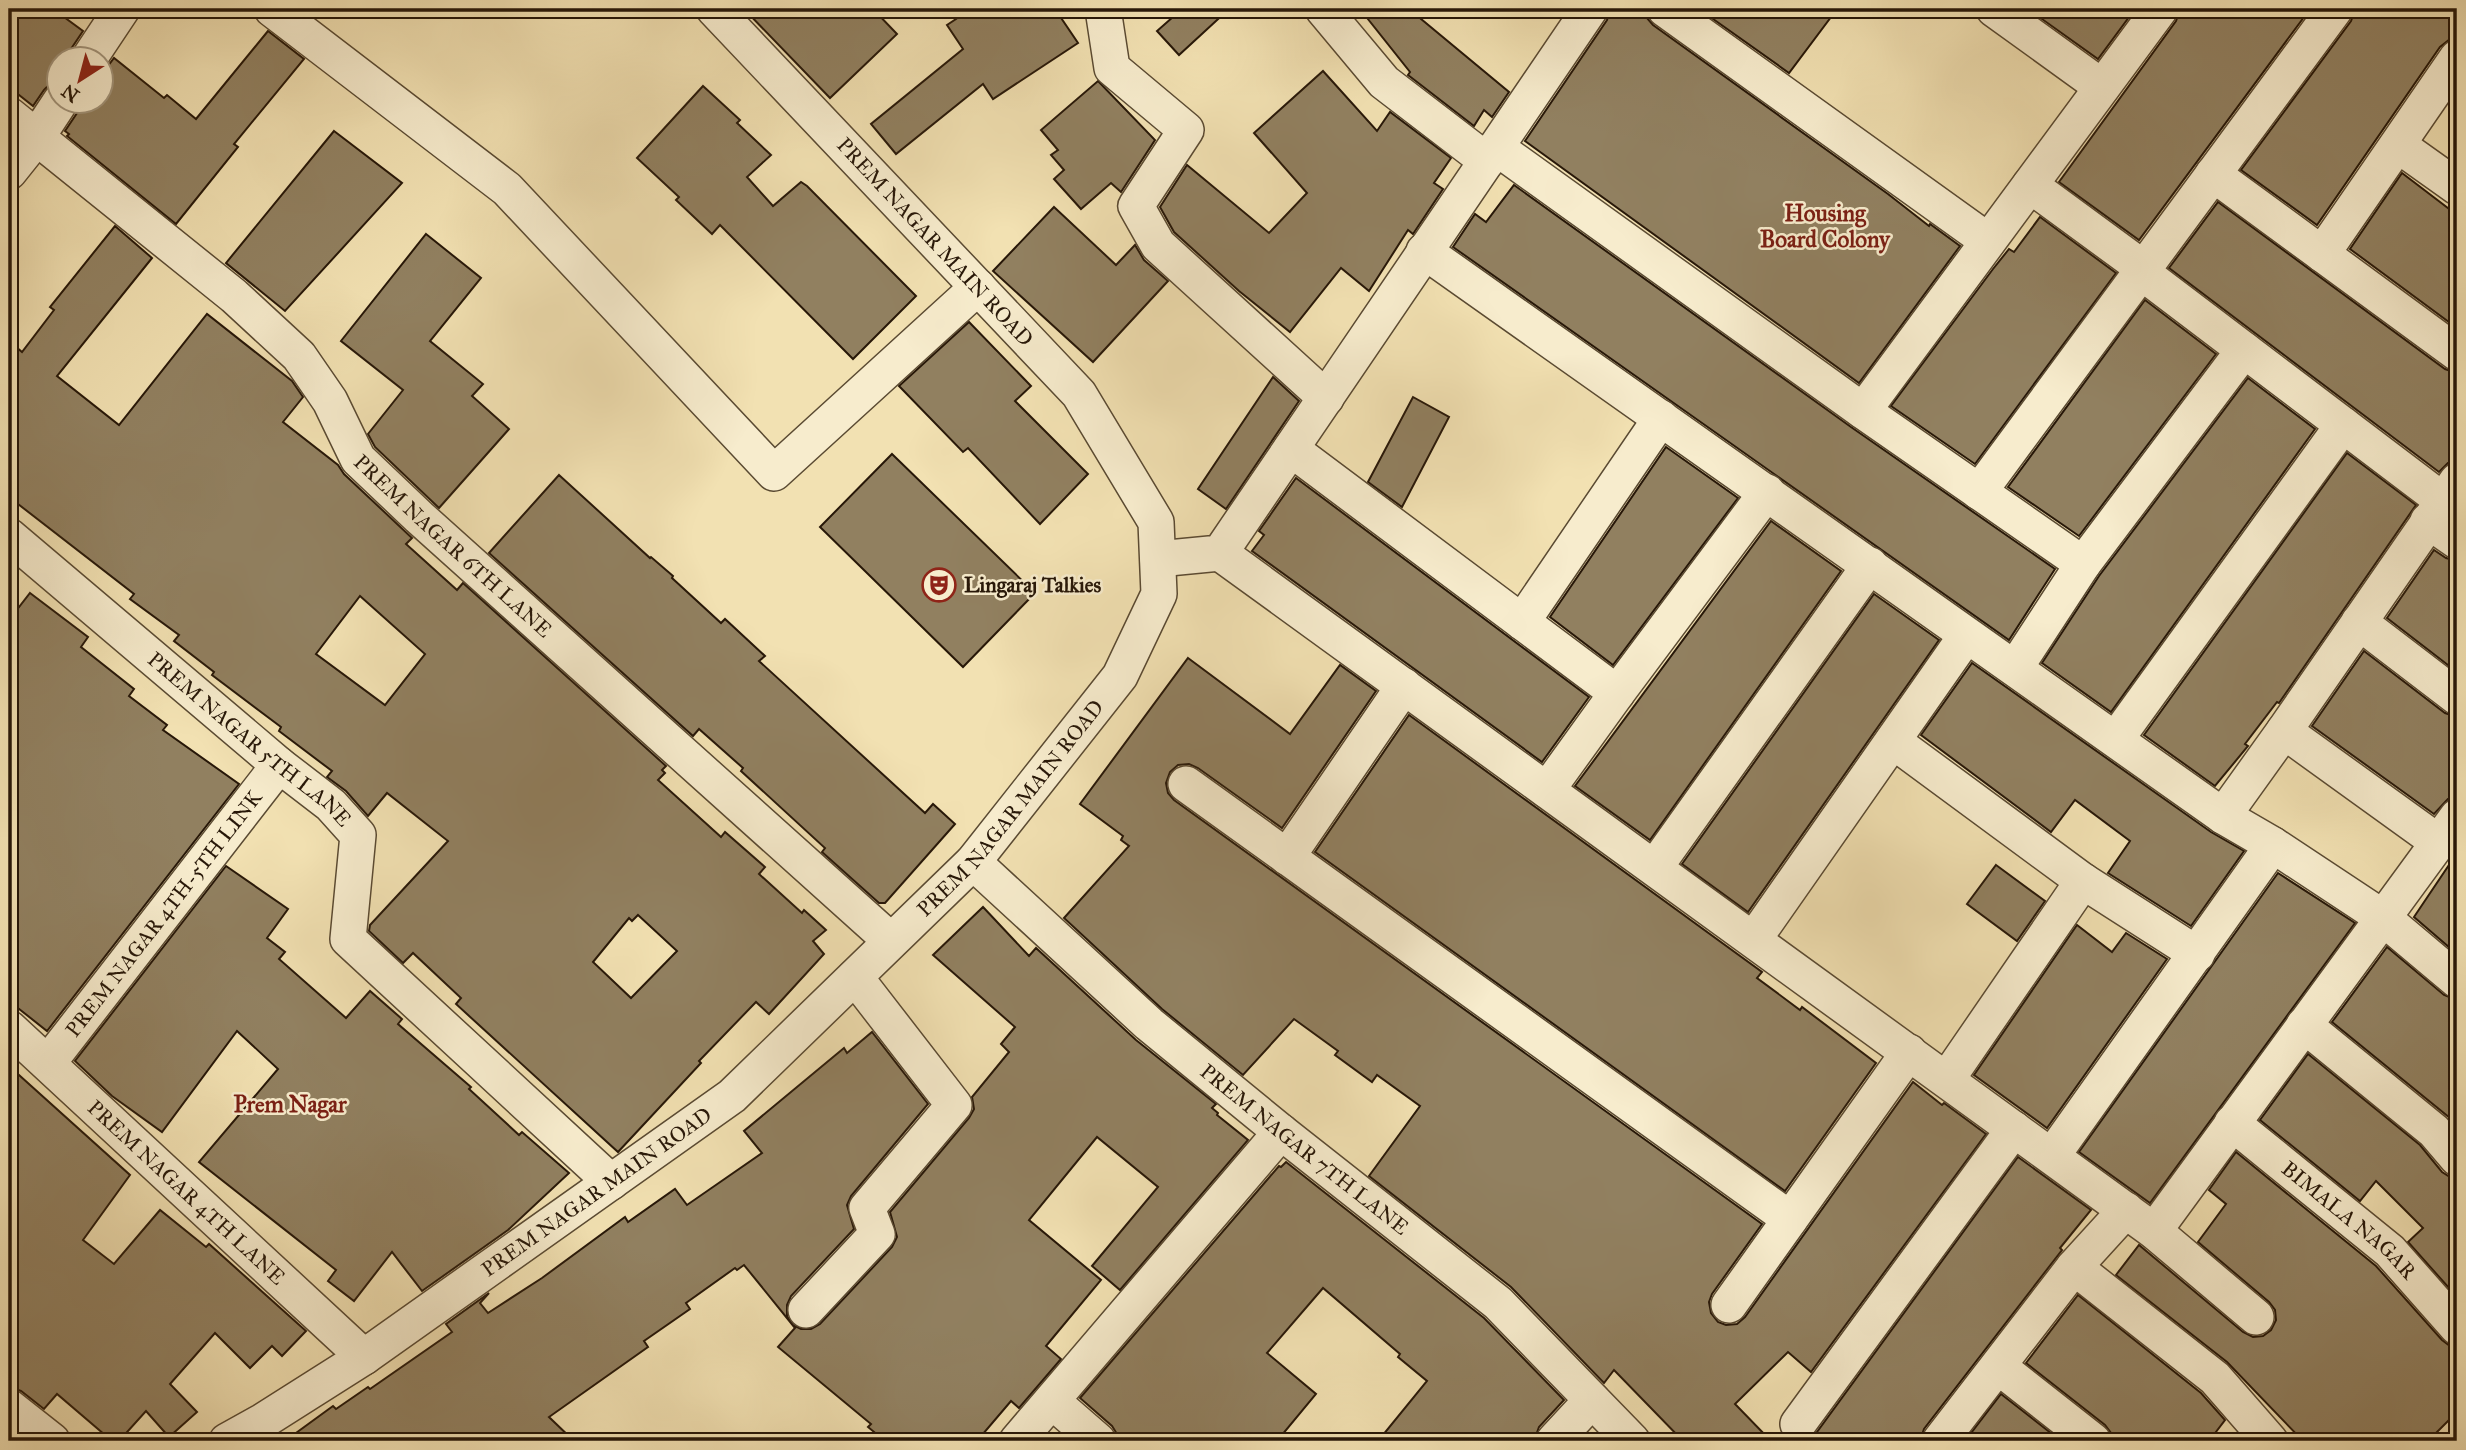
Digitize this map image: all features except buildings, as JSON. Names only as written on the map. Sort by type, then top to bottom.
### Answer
[{"type":"street","points":[[97,46],[121,9]]},
{"type":"street","points":[[272,9],[507,188],[774,473],[978,287]]},
{"type":"street","name":"PREM NAGAR MAIN ROAD","points":[[227,1441],[364,1357],[732,1096],[972,862],[1120,676],[1159,594],[1157,522],[1079,394],[714,9]]},
{"type":"street","points":[[1103,9],[1112,68],[1186,130],[1136,206],[1158,245],[1326,398]]},
{"type":"street","points":[[1323,9],[1384,82],[2083,564]]},
{"type":"street","points":[[1220,553],[1590,9]]},
{"type":"street","points":[[1665,9],[1988,242]]},
{"type":"street","points":[[1994,9],[2102,86]]},
{"type":"street","points":[[1863,411],[2160,9]]},
{"type":"street","points":[[1979,492],[2335,9]]},
{"type":"street","points":[[2322,254],[2457,58]]},
{"type":"street","name":"PREM NAGAR 6TH LANE","points":[[9,115],[233,296],[299,356],[330,401],[358,459],[419,517],[890,940]]},
{"type":"street","points":[[9,172],[51,116]]},
{"type":"street","points":[[2398,145],[2457,187]]},
{"type":"street","points":[[2213,174],[2457,353]]},
{"type":"street","points":[[2030,185],[2443,501],[2457,541]]},
{"type":"street","points":[[1424,251],[2223,816],[2273,845],[2382,917],[2457,980]]},
{"type":"street","points":[[2015,668],[2083,564],[2244,350]]},
{"type":"street","points":[[1522,622],[1661,418]]},
{"type":"street","points":[[2116,739],[2343,425]]},
{"type":"street","points":[[1292,449],[1616,693]]},
{"type":"street","points":[[1547,790],[1616,693],[1768,492]]},
{"type":"street","points":[[2223,816],[2443,501]]},
{"type":"street","name":"PREM NAGAR 5TH LANE","points":[[9,536],[279,765],[331,805],[358,835],[348,939],[611,1182]]},
{"type":"street","points":[[1158,559],[1220,553],[2126,1210],[2256,1317]]},
{"type":"street","points":[[1655,867],[1870,565]]},
{"type":"street","points":[[2359,622],[2457,697]]},
{"type":"street","points":[[1754,939],[1966,636]]},
{"type":"street","points":[[1287,857],[1405,686]]},
{"type":"street","points":[[2154,1231],[2382,917],[2451,827],[2284,731]]},
{"type":"street","points":[[1893,741],[2082,881],[2197,954]]},
{"type":"street","name":"PREM NAGAR 4TH-5TH LINK","points":[[48,1063],[279,765]]},
{"type":"street","points":[[1186,784],[1790,1219]]},
{"type":"street","points":[[2052,1156],[2273,845]]},
{"type":"street","name":"PREM NAGAR 7TH LANE","points":[[972,862],[1149,1024],[1498,1303],[1632,1441]]},
{"type":"street","points":[[1947,1079],[2082,881]]},
{"type":"street","points":[[806,1310],[877,1234],[867,1208],[954,1105],[855,977]]},
{"type":"street","points":[[2304,1025],[2434,1130],[2457,1158]]},
{"type":"street","name":"PREM NAGAR 4TH LANE","points":[[9,1028],[364,1357]]},
{"type":"street","points":[[1729,1305],[1909,1052]]},
{"type":"street","name":"BIMALA NAGAR","points":[[2232,1123],[2390,1251],[2457,1327]]},
{"type":"street","points":[[1798,1424],[2014,1129]]},
{"type":"street","points":[[1017,1441],[1281,1132]]},
{"type":"street","points":[[1940,1441],[2074,1267],[2126,1210]]},
{"type":"street","points":[[2074,1267],[2215,1378],[2264,1439]]},
{"type":"street","points":[[1999,1367],[2093,1441]]},
{"type":"street","points":[[1554,1441],[1592,1400]]},
{"type":"street","points":[[1052,1401],[1098,1441]]},
{"type":"street","points":[[9,1407],[52,1441]]},
{"type":"place","name":"Lingaraj Talkies","points":[[939,585]]},
{"type":"district","name":"Housing Board Colony","points":[[1825,226]]},
{"type":"district","name":"Prem Nagar","points":[[290,1104]]}]
